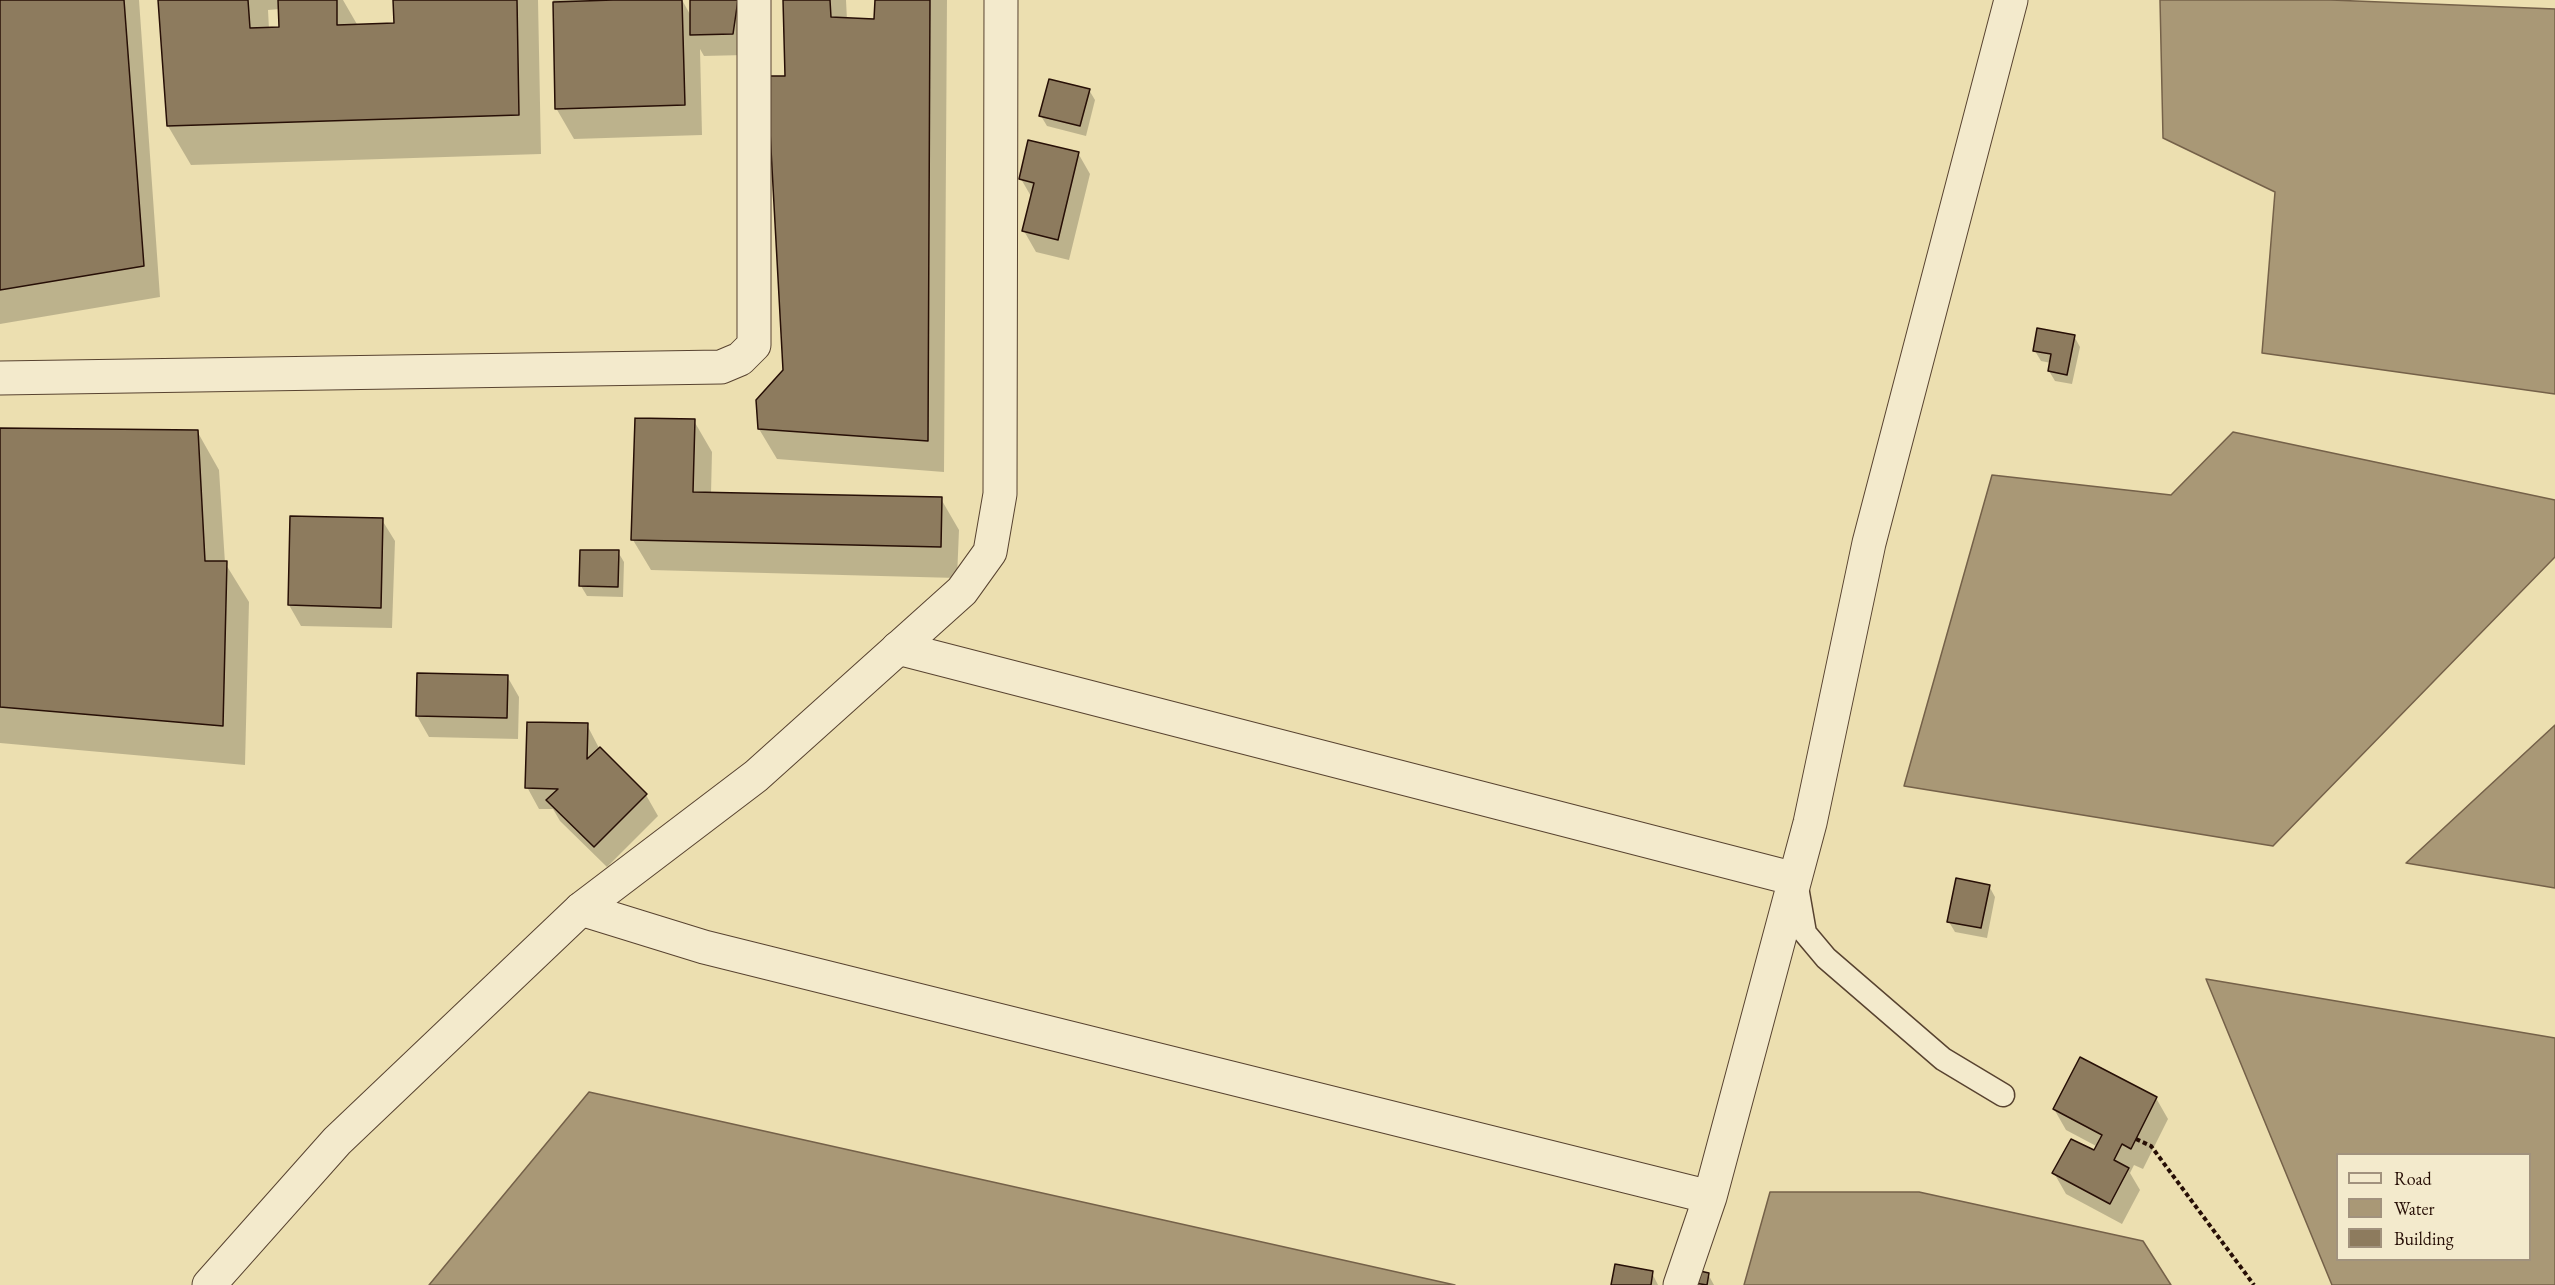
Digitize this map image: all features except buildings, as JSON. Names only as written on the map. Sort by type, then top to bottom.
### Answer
[{"type":"street","points":[[0,378],[721,367],[740,359],[754,345],[754,0]]},
{"type":"street","points":[[209,1285],[337,1141],[581,909],[756,776],[962,591],[990,552],[1000,494],[1001,0]]},
{"type":"street","points":[[1680,1285],[1710,1197],[1810,823],[1869,543],[2011,0]]},
{"type":"street","points":[[898,648],[1795,879]]},
{"type":"street","points":[[581,909],[704,947],[1710,1197]]},
{"type":"lane","points":[[1795,879],[1805,933],[1826,958],[1943,1059],[2003,1095]]},
{"type":"path","points":[[2136,1139],[2151,1146],[2254,1285]]},
{"type":"water","points":[[2160,0],[2331,0],[2555,9],[2555,394],[2262,353],[2275,192],[2163,138]]},
{"type":"water","points":[[2233,432],[2555,500],[2555,557],[2273,846],[1904,786],[1992,475],[2171,495]]},
{"type":"water","points":[[2555,725],[2555,888],[2406,863]]},
{"type":"water","points":[[2206,979],[2555,1038],[2555,1285],[2332,1285]]},
{"type":"water","points":[[589,1092],[1455,1285],[429,1285]]},
{"type":"water","points":[[1770,1192],[1919,1192],[2143,1241],[2171,1285],[1744,1285]]}]
